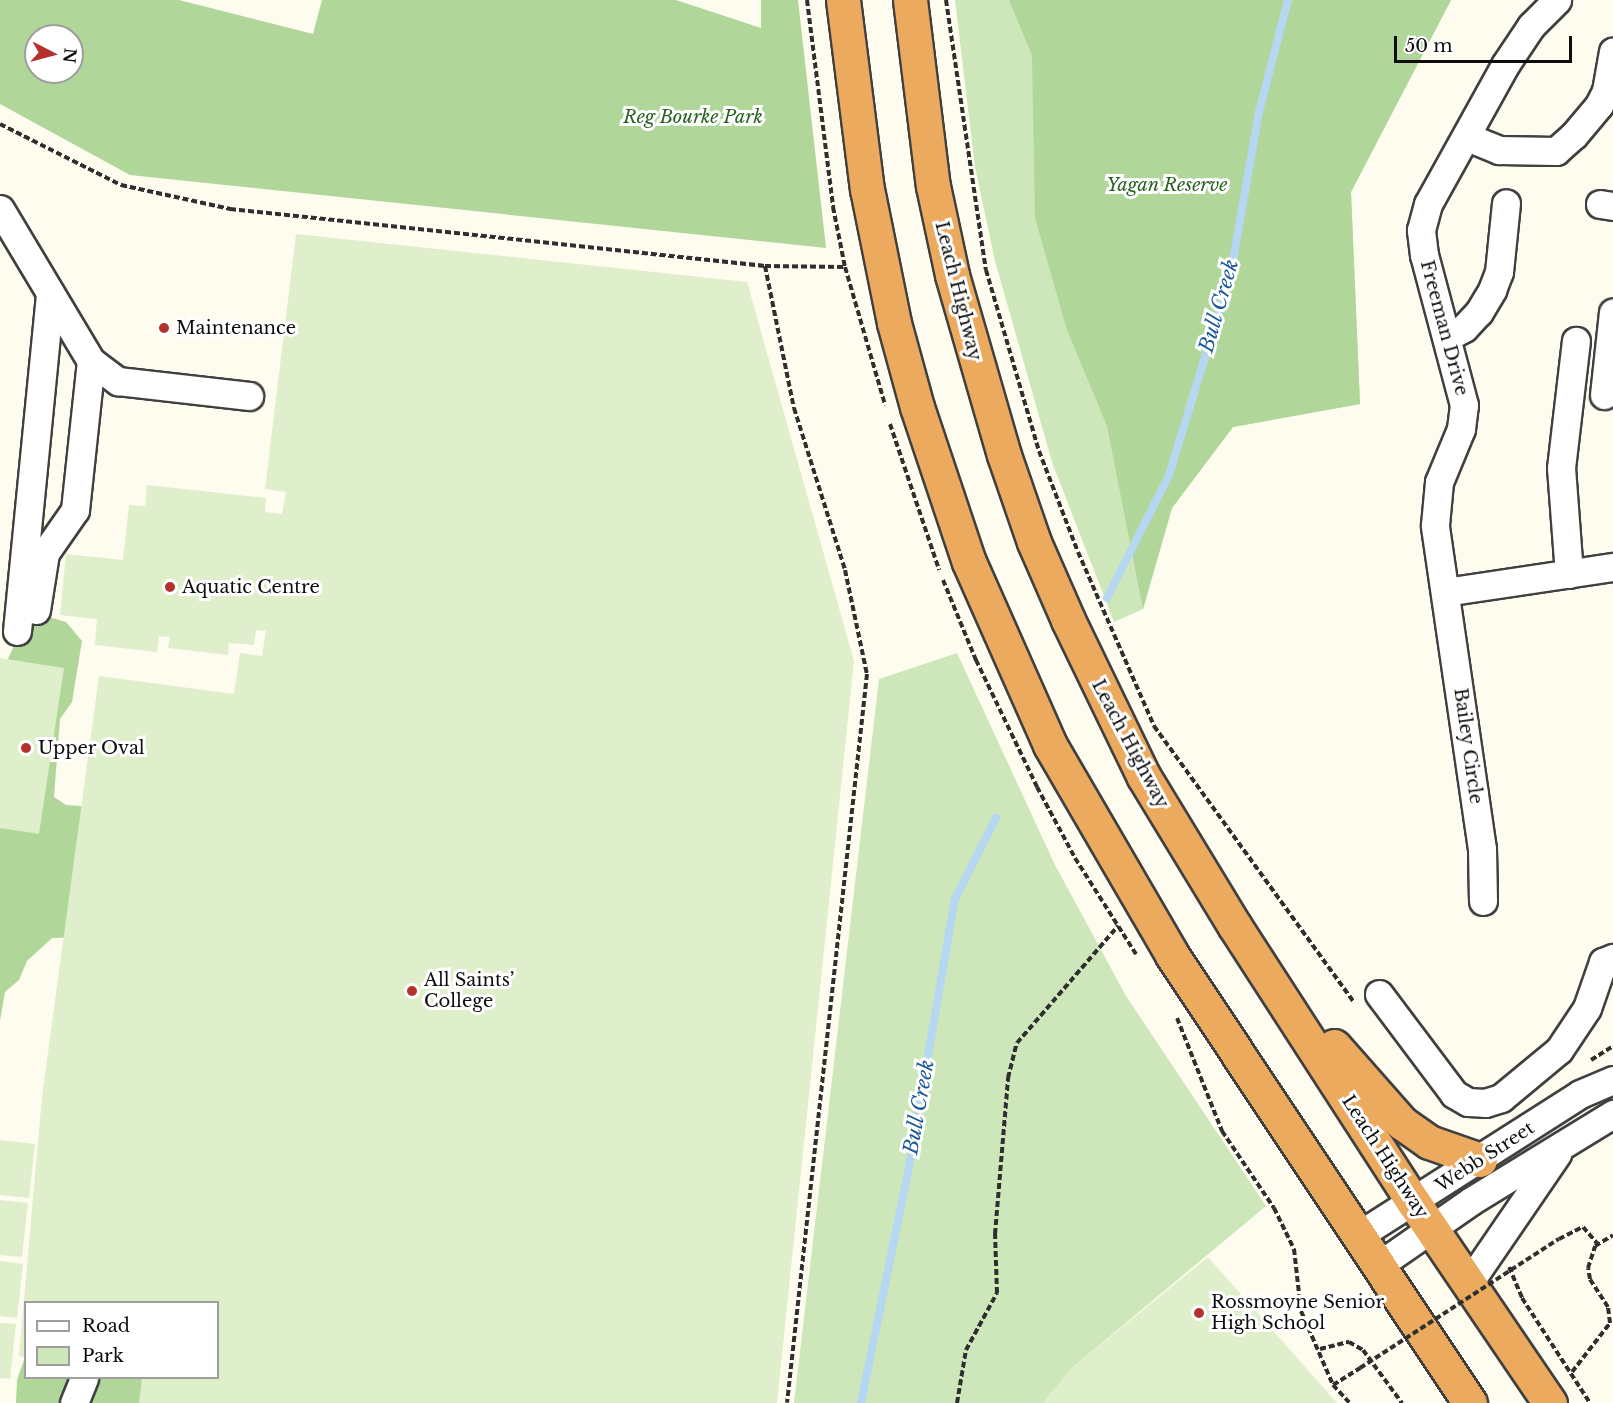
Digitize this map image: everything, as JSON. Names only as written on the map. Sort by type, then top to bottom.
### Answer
[{"type":"highway","points":[[843,0],[867,189],[894,323],[917,407],[969,562],[1050,745],[1087,813],[1185,974],[1470,1403]]},
{"type":"highway","name":"Leach Highway","points":[[910,0],[933,186],[952,275],[973,354],[1034,542],[1144,777],[1234,925],[1423,1216],[1550,1403]]},
{"type":"highway","points":[[1234,925],[1402,1123],[1429,1142],[1480,1160]]},
{"type":"street","name":"Freeman Drive","points":[[1445,592],[1435,502],[1464,418],[1447,336],[1424,255],[1421,230],[1428,204],[1505,65],[1531,26],[1557,0]]},
{"type":"street","points":[[1467,136],[1499,150],[1556,151],[1575,135],[1599,105],[1606,91],[1613,52]]},
{"type":"street","points":[[0,192],[2,223],[92,361],[118,381],[249,396]]},
{"type":"street","points":[[1447,336],[1464,328],[1479,312],[1492,290],[1499,272],[1506,203]]},
{"type":"street","points":[[8,631],[50,294]]},
{"type":"street","points":[[1604,395],[1613,312]]},
{"type":"street","points":[[1569,574],[1561,468],[1576,340]]},
{"type":"street","points":[[8,631],[36,610],[45,553],[75,510],[92,361]]},
{"type":"street","points":[[1445,592],[1613,567]]},
{"type":"street","name":"Bailey Circle","points":[[1445,592],[1482,849],[1483,901]]},
{"type":"street","points":[[1367,999],[1454,1094],[1468,1102],[1485,1103],[1501,1098],[1559,1050],[1590,1001],[1603,962],[1613,958]]},
{"type":"street","name":"Webb Street","points":[[1379,1264],[1423,1216],[1480,1160],[1580,1094],[1613,1080]]},
{"type":"street","name":"Webb Street","points":[[1359,1235],[1423,1216],[1562,1148],[1613,1114]]},
{"type":"street","name":"Webb Street","points":[[1468,1284],[1562,1148]]},
{"type":"street","points":[[74,1403],[83,1379]]},
{"type":"path","points":[[946,0],[986,270],[1039,451],[1078,552],[1154,726],[1367,999]]},
{"type":"path","points":[[0,124],[121,185],[230,208],[765,266],[845,267]]},
{"type":"path","points":[[765,266],[794,408],[845,570],[867,674],[787,1403]]},
{"type":"path","points":[[957,1403],[966,1350],[997,1293],[995,1234],[1008,1078],[1017,1043],[1118,926]]},
{"type":"path","points":[[1334,1385],[1559,1239],[1583,1227],[1597,1243]]},
{"type":"path","points":[[1572,1372],[1610,1323],[1608,1307],[1590,1279],[1588,1268],[1597,1243],[1613,1235]]},
{"type":"path","points":[[1508,1262],[1522,1298],[1590,1403]]},
{"type":"path","points":[[1350,1403],[1334,1385],[1320,1349],[1349,1342],[1363,1350],[1402,1403]]},
{"type":"green space","name":"Reg Bourke Park","points":[[0,0],[179,0],[313,34],[322,0],[676,0],[761,28],[761,0],[798,0],[826,248],[130,175],[0,104]]},
{"type":"green space","name":"Yagan Reserve","points":[[955,0],[1451,0],[1351,192],[1360,404],[1233,427],[1172,508],[1143,609],[1114,622],[1052,462],[995,261],[975,167]]},
{"type":"green space","name":"Yagan Reserve","points":[[1009,0],[1451,0],[1351,192],[1360,404],[1233,427],[1172,508],[1143,609],[1107,426],[1067,330],[1035,218],[1032,55]]},
{"type":"green space","name":"All Saints’ College","points":[[296,234],[747,282],[854,661],[777,1403],[139,1403],[142,1379],[219,1379],[219,1301],[24,1301],[24,1357],[19,1356],[42,1097],[99,676],[234,694],[240,653],[262,656],[266,631],[256,630],[254,645],[229,643],[228,655],[168,648],[170,637],[159,636],[157,652],[95,645],[97,619],[60,615],[66,554],[123,560],[129,505],[145,506],[147,485],[266,498],[265,512],[282,514],[286,492],[265,489]]},
{"type":"green space","points":[[49,617],[66,622],[82,641],[72,702],[60,719],[54,797],[66,805],[108,808],[85,937],[52,938],[27,961],[19,980],[5,992],[0,1021],[0,676],[26,620]]},
{"type":"green space","points":[[957,653],[1055,865],[1126,996],[1266,1206],[1073,1367],[1043,1403],[794,1403],[879,679]]},
{"type":"green space","name":"Upper Oval","points":[[0,658],[64,668],[39,834],[0,828]]},
{"type":"green space","points":[[0,1140],[35,1144],[29,1198],[0,1195]]},
{"type":"green space","points":[[0,1200],[28,1203],[22,1257],[0,1255]]},
{"type":"green space","name":"Rossmoyne Senior High School","points":[[1208,1257],[1337,1403],[1043,1403],[1073,1367]]},
{"type":"green space","points":[[0,1261],[23,1264],[17,1318],[0,1316]]},
{"type":"green space","points":[[0,1323],[16,1324],[10,1379],[0,1378]]},
{"type":"green space","points":[[24,1360],[24,1379],[172,1379],[184,1403],[16,1403],[17,1380]]},
{"type":"waterway","name":"Bull Creek","points":[[1107,598],[1169,475],[1231,272],[1259,112],[1288,0]]},
{"type":"waterway","name":"Bull Creek","points":[[861,1403],[909,1167],[955,899],[996,818]]},
{"type":"place","name":"Maintenance","points":[[164,328]]},
{"type":"place","name":"Aquatic Centre","points":[[170,587]]},
{"type":"place","name":"Upper Oval","points":[[26,748]]},
{"type":"place","name":"All Saints’ College","points":[[412,991]]},
{"type":"place","name":"Rossmoyne Senior High School","points":[[1199,1313]]}]
